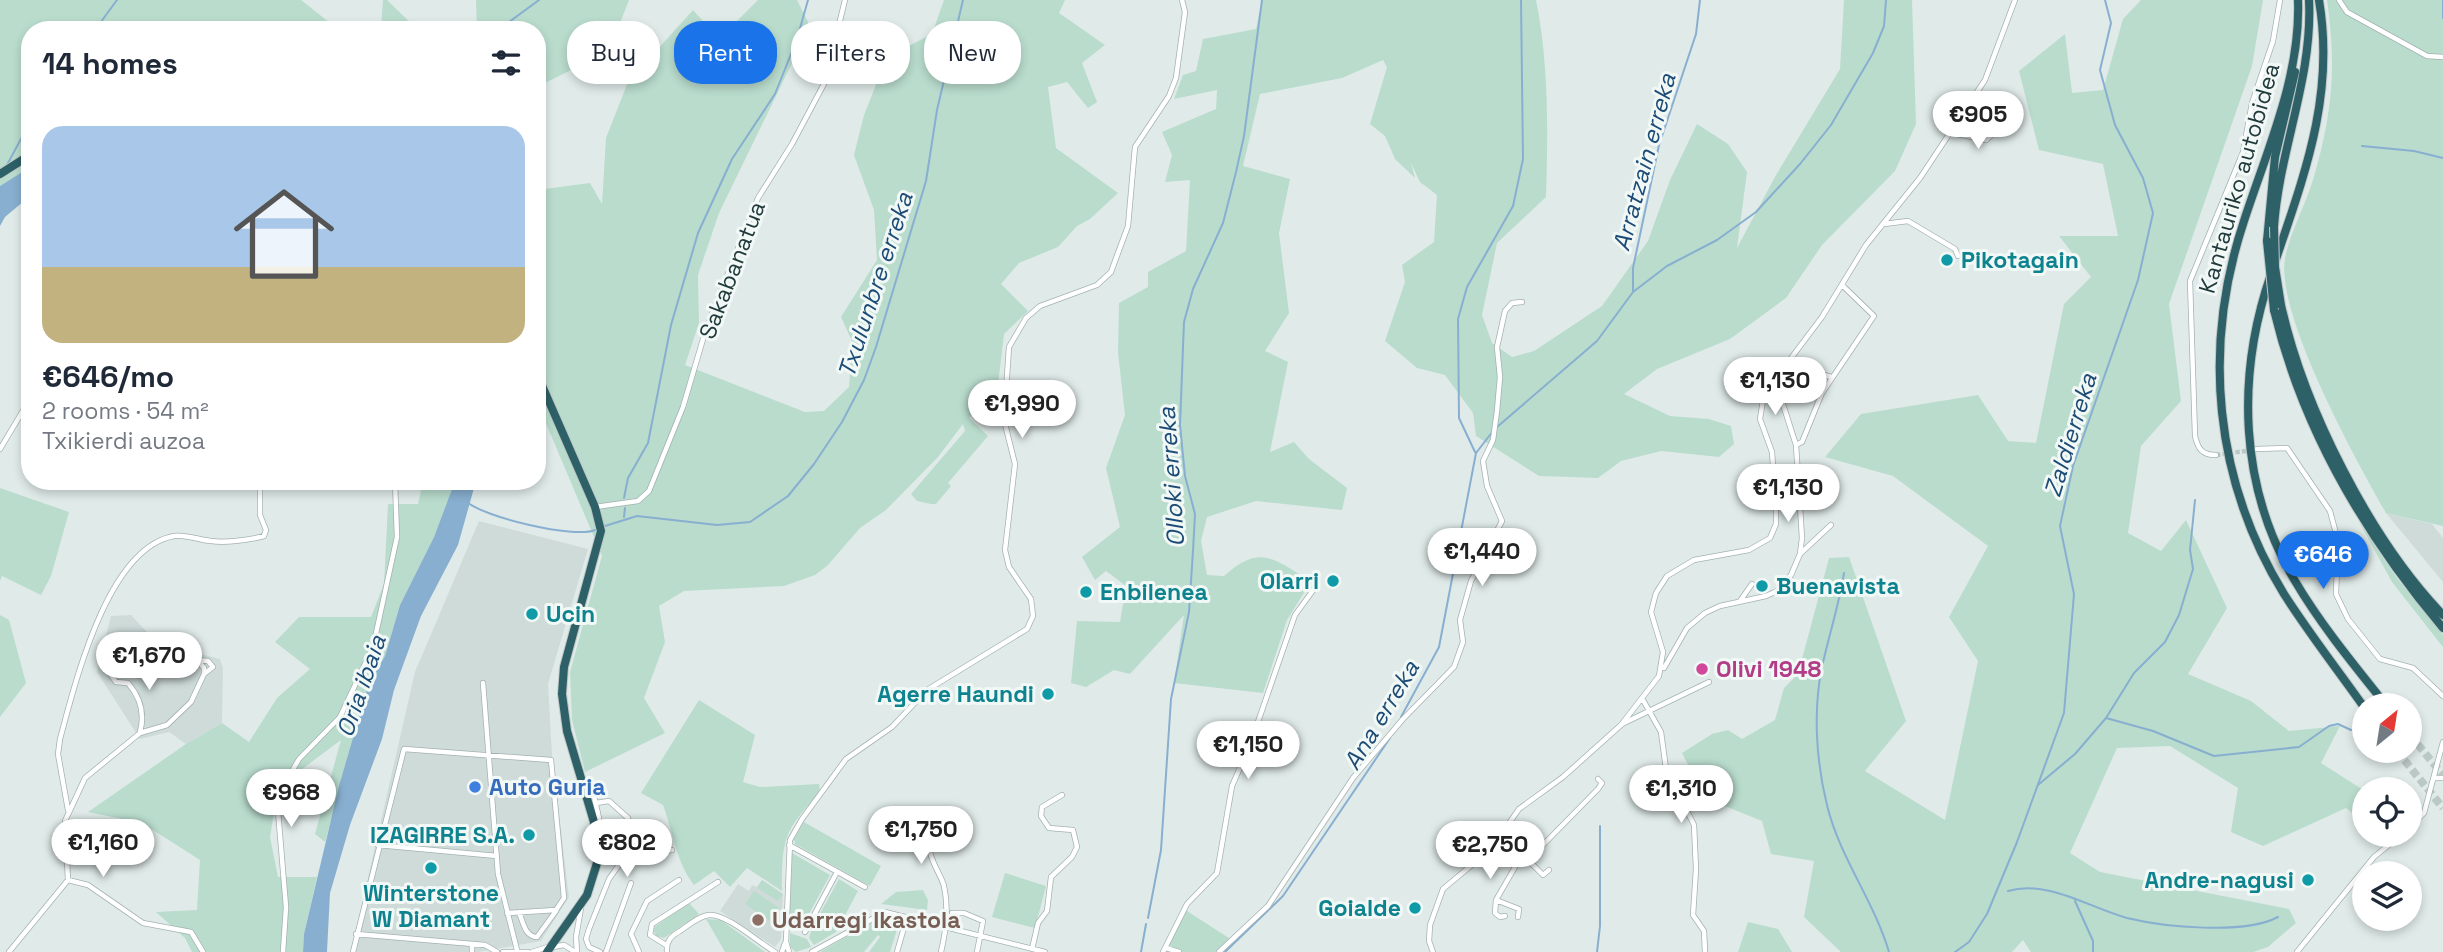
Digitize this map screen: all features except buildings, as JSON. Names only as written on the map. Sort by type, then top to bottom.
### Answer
[{"type":"highway","name":"Kantauriko autobidea","points":[[2298,0],[2299,23],[2281,108],[2225,288],[2219,343],[2218,390],[2227,455],[2259,546],[2283,592],[2354,693]]},
{"type":"highway","points":[[2309,0],[2307,54],[2286,149],[2274,227],[2278,307],[2332,445],[2377,526],[2443,615]]},
{"type":"highway","points":[[2319,0],[2324,71],[2320,111],[2312,151],[2263,298],[2252,346],[2247,397],[2249,449],[2256,488],[2275,542],[2294,580],[2377,693]]},
{"type":"highway","points":[[2299,23],[2295,76],[2276,157],[2266,241],[2278,307],[2299,389],[2336,471],[2388,557],[2443,628]]},
{"type":"highway","points":[[0,174],[21,161]]},
{"type":"highway","points":[[546,395],[601,526],[600,541],[564,667],[562,694],[567,731],[595,825],[598,853],[595,875],[583,901],[549,949]]},
{"type":"street","name":"Sakabanatua","points":[[595,507],[638,502],[649,491],[683,407],[706,328],[758,198],[794,141],[825,82],[845,0]]},
{"type":"street","points":[[785,952],[789,845],[796,829],[846,760],[892,727],[927,690],[1027,629],[1033,617],[1031,599],[1009,567],[1005,550],[1015,464],[1004,421],[1009,347],[1026,318],[1040,306],[1097,285],[1111,272],[1128,226],[1135,147],[1169,96],[1176,78],[1185,12],[1182,0]]},
{"type":"street","points":[[1659,676],[1663,652],[1651,612],[1656,593],[1667,576],[1694,560],[1759,546],[1774,529],[1772,452],[1760,419],[1762,400],[1772,382],[1822,317],[1866,245],[1920,178],[1985,80],[2015,0]]},
{"type":"street","points":[[2216,455],[2206,455],[2200,450],[2195,436],[2190,281],[2243,152],[2252,103],[2273,41],[2280,0]]},
{"type":"street","points":[[2339,0],[2347,12],[2427,56],[2443,57]]},
{"type":"street","points":[[1948,132],[1986,140],[1998,129]]},
{"type":"street","points":[[1883,224],[1908,221],[1955,249],[1958,256]]},
{"type":"street","points":[[1796,445],[1802,442],[1810,417],[1831,377],[1874,316],[1842,285]]},
{"type":"street","points":[[1219,952],[1277,895],[1340,796],[1403,719],[1443,681],[1460,656],[1462,606],[1481,557],[1502,521],[1487,486],[1483,461],[1494,434],[1500,377],[1497,347],[1505,311],[1512,303],[1522,302]]},
{"type":"street","points":[[1787,364],[1831,377]]},
{"type":"street","points":[[1433,952],[1429,933],[1438,895],[1483,856],[1519,809],[1563,777],[1621,725],[1643,700],[1693,622],[1720,606],[1776,591],[1791,575],[1800,554],[1801,500],[1796,445],[1784,404],[1772,382]]},
{"type":"street","points":[[0,449],[21,414]]},
{"type":"street","points":[[2257,449],[2287,448],[2325,500],[2338,541],[2336,594],[2348,618],[2371,650],[2386,663],[2413,668],[2443,696]]},
{"type":"street","points":[[68,810],[59,746],[87,644],[105,603],[136,560],[166,538],[186,536],[213,542],[264,536],[266,530],[261,515],[260,490]]},
{"type":"street","points":[[283,952],[285,907],[278,811],[284,785],[299,760],[340,717],[373,647],[386,598],[397,537],[395,490]]},
{"type":"street","points":[[1800,554],[1831,525]]},
{"type":"street","points":[[1739,601],[1752,584]]},
{"type":"street","points":[[1179,952],[1164,950],[1187,904],[1217,873],[1232,786],[1250,745],[1295,615],[1314,589]]},
{"type":"street","points":[[119,654],[111,675],[116,682],[128,684],[135,691],[142,716],[140,733]]},
{"type":"street","points":[[9,952],[68,880],[64,830],[68,810],[85,778],[140,733],[167,725],[191,702],[204,674]]},
{"type":"street","points":[[1621,725],[1709,682]]},
{"type":"street","points":[[483,683],[497,856],[507,913],[518,951]]},
{"type":"street","points":[[1643,700],[1661,732],[1666,769],[1694,825],[1696,881],[1692,905],[1693,915],[1704,931],[1705,952]]},
{"type":"street","points":[[2422,815],[2443,743]]},
{"type":"street","points":[[353,952],[404,749],[551,760],[564,898],[533,937],[528,934],[519,912]]},
{"type":"street","points":[[2434,778],[2443,778]]},
{"type":"street","points":[[1505,916],[1500,917],[1495,913],[1496,900],[1528,844],[1535,848],[1542,846],[1598,789],[1602,783],[1598,779]]},
{"type":"street","points":[[593,792],[599,818],[595,825]]},
{"type":"street","points":[[1032,949],[1038,923],[1047,911],[1051,877],[1072,858],[1077,847],[1073,830],[1049,828],[1041,816],[1042,807],[1062,795]]},
{"type":"street","points":[[596,803],[609,801],[628,818]]},
{"type":"street","points":[[1502,833],[1526,848]]},
{"type":"street","points":[[941,952],[947,927],[943,885],[930,848],[931,838],[947,834]]},
{"type":"street","points":[[378,845],[497,856]]},
{"type":"street","points":[[789,845],[864,887]]},
{"type":"street","points":[[2297,952],[2374,857],[2386,847]]},
{"type":"street","points":[[598,853],[612,851],[620,856],[672,850]]},
{"type":"street","points":[[1522,854],[1543,874],[1549,870]]},
{"type":"street","points":[[600,952],[589,947],[586,937],[609,879],[621,864],[620,856]]},
{"type":"street","points":[[805,932],[837,872]]},
{"type":"street","points":[[68,880],[96,890],[143,923],[191,932],[203,952]]},
{"type":"street","points":[[639,952],[631,934],[642,906],[679,880]]},
{"type":"street","points":[[666,945],[650,935],[652,925],[718,882]]},
{"type":"street","points":[[606,952],[631,883]]},
{"type":"street","points":[[1496,900],[1519,909],[1518,917]]},
{"type":"street","points":[[503,952],[530,952],[564,945],[576,952],[577,922],[583,901]]},
{"type":"street","points":[[507,913],[556,910]]},
{"type":"street","points":[[812,952],[880,913],[907,917],[1045,952]]},
{"type":"street","points":[[952,913],[964,913],[983,921],[977,952]]},
{"type":"street","points":[[667,952],[666,945],[673,935],[706,916],[721,917],[775,952]]},
{"type":"street","points":[[897,952],[907,917]]},
{"type":"street","points":[[356,934],[488,946],[497,952]]},
{"type":"street","points":[[472,944],[472,952]]},
{"type":"shaded area","points":[[2386,513],[2432,524],[2443,538],[2443,582]]},
{"type":"shaded area","points":[[479,521],[588,549],[548,684],[552,756],[569,897],[541,941],[478,952],[351,952],[415,672]]},
{"type":"shaded area","points":[[131,615],[172,659],[200,654],[220,659],[223,668],[222,723],[186,744],[169,732],[140,739],[97,672],[111,616]]},
{"type":"shaded area","name":"Udarregi Ikastola","points":[[762,880],[783,894],[781,939],[775,947],[720,911],[738,884],[749,891],[752,885],[757,887]]},
{"type":"green space","points":[[0,0],[301,0],[328,21],[21,21],[21,173],[0,186]]},
{"type":"green space","points":[[383,0],[387,0],[409,21],[381,21]]},
{"type":"green space","points":[[476,0],[629,0],[621,21],[567,21],[567,72],[546,82],[546,21],[477,21]]},
{"type":"green space","points":[[758,0],[797,0],[808,21],[791,21],[791,65],[719,213],[698,275],[699,323],[685,365],[805,412],[824,411],[849,387],[852,341],[841,317],[877,260],[874,210],[854,155],[864,115],[876,84],[910,84],[910,45],[924,38],[924,84],[1021,84],[1021,21],[937,21],[944,0],[1065,0],[1059,13],[1105,45],[1082,63],[1097,102],[1088,108],[1067,82],[1048,87],[1056,148],[1118,193],[1090,219],[1077,226],[1058,247],[1019,263],[1001,284],[1028,311],[1004,334],[997,393],[969,418],[988,436],[948,483],[951,486],[936,504],[917,501],[911,494],[965,431],[963,424],[938,457],[886,510],[860,528],[827,566],[815,575],[784,586],[684,591],[659,606],[665,642],[644,698],[665,733],[585,772],[572,720],[570,672],[602,556],[546,423],[546,189],[590,183],[602,204],[606,138],[627,84],[660,84],[660,47],[674,31],[674,84],[777,84],[777,21],[737,21]]},
{"type":"green space","points":[[1262,0],[1536,0],[1545,73],[1546,197],[1497,243],[1482,315],[1492,343],[1512,357],[1534,351],[1602,306],[1648,241],[1670,180],[1697,124],[1728,144],[1747,172],[1737,248],[1776,175],[1840,69],[1844,0],[1912,0],[1916,124],[1895,171],[1822,245],[1786,298],[1730,339],[1657,369],[1624,394],[1670,416],[1709,419],[1731,426],[1734,444],[1719,457],[1661,451],[1621,461],[1598,478],[1539,476],[1476,436],[1473,413],[1445,375],[1417,368],[1385,341],[1405,282],[1402,265],[1434,242],[1437,195],[1420,182],[1411,163],[1415,178],[1395,159],[1385,136],[1370,124],[1387,67],[1383,60],[1342,78],[1260,94],[1243,166],[1290,179],[1279,233],[1289,313],[1265,351],[1288,362],[1270,452],[1294,442],[1309,459],[1347,488],[1342,510],[1256,501],[1207,517],[1201,541],[1207,575],[1224,576],[1246,561],[1264,558],[1283,564],[1305,578],[1300,585],[1305,591],[1287,620],[1263,693],[1174,683],[1184,615],[1130,674],[1114,670],[1086,687],[1071,683],[1077,621],[1120,622],[1126,586],[1106,571],[1095,580],[1082,557],[1120,527],[1106,468],[1125,415],[1118,353],[1119,303],[1148,287],[1148,272],[1186,251],[1190,180],[1165,182],[1172,155],[1162,132],[1216,109],[1217,90],[1174,99],[1183,75],[1196,71],[1203,39],[1256,29]]},
{"type":"green space","points":[[2141,0],[2263,0],[2252,66],[2169,304],[2181,401],[2141,446],[2128,533],[2161,551],[2186,520],[2227,608],[2188,674],[2251,701],[2289,731],[2340,726],[2321,763],[2352,783],[2352,813],[2346,808],[2263,846],[2231,832],[2238,788],[2170,746],[2117,748],[2070,853],[2100,872],[2289,909],[2296,923],[2268,947],[2253,952],[2031,952],[2023,940],[2012,952],[1841,952],[1804,917],[1814,861],[1771,854],[1762,821],[1705,798],[1682,753],[1712,734],[1728,730],[1742,739],[1775,720],[1784,688],[1798,674],[1829,558],[1849,557],[1906,721],[1865,771],[1945,820],[1978,661],[1949,617],[1988,546],[1893,476],[1825,457],[1861,414],[1978,395],[2008,441],[2036,443],[2064,304],[2091,277],[2059,236],[2118,236],[2103,164],[2039,150],[2019,71],[2065,34],[2072,93],[2103,90],[2123,19]]},
{"type":"green space","points":[[2327,0],[2443,0],[2443,526],[2386,513],[2321,387],[2292,314],[2285,283],[2287,249],[2312,183],[2328,114],[2332,48]]},
{"type":"green space","points":[[693,10],[703,21],[683,21]]},
{"type":"green space","points":[[0,488],[69,512],[51,576],[41,595],[2,576],[0,581]]},
{"type":"green space","points":[[421,490],[452,490],[434,537],[400,605],[385,656],[369,683],[325,842],[315,834],[341,740],[278,787],[270,837],[278,877],[317,877],[304,934],[303,952],[192,952],[185,938],[156,912],[197,910],[200,860],[142,823],[88,812],[186,744],[222,723],[249,742],[277,698],[310,669],[275,642],[299,617],[371,617],[384,584],[388,504],[418,504]]},
{"type":"green space","points":[[2359,522],[2396,577],[2443,635],[2443,647],[2392,582]]},
{"type":"green space","points":[[0,615],[9,620],[26,683],[0,717]]},
{"type":"green space","points":[[699,700],[755,735],[743,782],[760,787],[819,784],[820,792],[799,816],[787,836],[782,891],[747,868],[730,887],[714,871],[694,885],[679,857],[663,805],[641,793]]},
{"type":"green space","points":[[804,822],[881,866],[870,886],[795,844],[794,839]]},
{"type":"green space","points":[[607,826],[631,832],[627,850],[608,846]]},
{"type":"green space","points":[[792,853],[830,875],[803,925],[797,930],[789,928]]},
{"type":"green space","points":[[1005,873],[1046,886],[1035,928],[992,917]]},
{"type":"green space","points":[[839,879],[858,891],[836,932],[814,945],[809,938],[812,928]]},
{"type":"green space","points":[[762,880],[783,894],[778,901],[757,888]]},
{"type":"green space","points":[[923,890],[928,900],[927,910],[881,904],[896,892]]},
{"type":"green space","points":[[754,891],[779,908],[770,921],[745,904]]},
{"type":"green space","points":[[689,903],[699,914],[664,938],[656,936],[653,929],[657,925]]},
{"type":"green space","points":[[1184,909],[1235,942],[1225,952],[1163,952]]},
{"type":"green space","points":[[888,913],[897,917],[899,923],[890,952],[869,952],[880,937],[878,935],[864,952],[820,952]]},
{"type":"green space","points":[[706,919],[721,920],[765,952],[725,952]]},
{"type":"green space","points":[[1748,922],[1778,929],[1792,952],[1738,952]]},
{"type":"green space","points":[[790,933],[807,939],[811,947],[796,952],[790,947]]},
{"type":"water","points":[[21,173],[21,204],[5,217],[0,226],[0,186]]},
{"type":"water","points":[[452,490],[473,490],[458,545],[421,616],[394,690],[382,739],[350,825],[330,893],[327,952],[303,952],[304,934],[339,786],[369,683],[385,656],[400,605],[434,537]]},
{"type":"waterway","points":[[102,21],[117,0]]},
{"type":"waterway","points":[[510,21],[539,0]]},
{"type":"waterway","points":[[624,498],[628,478],[648,443],[671,325],[698,233],[732,159],[775,94],[797,39],[808,0]]},
{"type":"waterway","name":"Txulunbre erreka","points":[[605,526],[637,516],[717,525],[750,522],[788,496],[814,464],[842,422],[864,380],[876,347],[926,181],[937,110],[963,0]]},
{"type":"waterway","name":"Olloki erreka","points":[[1148,918],[1161,850],[1171,699],[1189,612],[1193,551],[1195,514],[1185,476],[1180,425],[1184,322],[1193,289],[1223,223],[1236,172],[1244,136],[1262,0]]},
{"type":"waterway","points":[[1475,452],[1459,418],[1458,319],[1467,287],[1513,206],[1523,159],[1521,0]]},
{"type":"waterway","name":"Arratzain erreka","points":[[1633,291],[1633,268],[1659,145],[1696,34],[1700,0]]},
{"type":"waterway","name":"Arratzain erreka","points":[[1497,427],[1597,341],[1633,292],[1667,266],[1717,240],[1756,212],[1800,164],[1831,125],[1873,53],[1884,26],[1886,0]]},
{"type":"waterway","name":"Zaldierreka","points":[[1955,952],[1969,942],[1987,914],[2017,842],[2064,713],[2074,594],[2060,526],[2073,466],[2138,280],[2153,213],[2143,178],[2115,125],[2100,70],[2111,23],[2105,0]]},
{"type":"waterway","points":[[2443,0],[2443,18]]},
{"type":"waterway","points":[[7,165],[21,139]]},
{"type":"waterway","points":[[2362,146],[2414,151],[2443,158]]},
{"type":"waterway","name":"Ana erreka","points":[[1401,717],[1439,647],[1476,453],[1493,431]]},
{"type":"waterway","points":[[2038,785],[2075,754],[2106,718],[2134,673],[2165,642],[2179,615],[2193,569],[2190,550],[2195,500]]},
{"type":"waterway","name":"Txulunbre erreka","points":[[467,502],[491,514],[530,525],[569,532],[595,530]]},
{"type":"waterway","points":[[624,517],[625,508]]},
{"type":"waterway","points":[[1844,573],[1819,683],[1818,753],[1832,824],[1875,915],[1889,952]]},
{"type":"waterway","points":[[2106,718],[2153,731],[2214,756],[2299,747],[2329,726],[2338,724],[2351,730]]},
{"type":"waterway","name":"Ana erreka","points":[[1225,952],[1283,896],[1390,738]]},
{"type":"waterway","points":[[1597,952],[1600,926],[1600,826]]},
{"type":"waterway","points":[[2008,891],[2023,888],[2053,892],[2127,918],[2161,924],[2225,928],[2263,923],[2278,917]]},
{"type":"waterway","points":[[2075,901],[2093,941],[2093,952]]},
{"type":"waterway","name":"Olloki erreka","points":[[1141,952],[1146,924]]},
{"type":"tunnel","points":[[2216,455],[2253,450]]},
{"type":"tunnel","points":[[2422,750],[2443,775]]},
{"type":"tunnel","points":[[2407,763],[2443,808]]},
{"type":"place","name":"Pikotagain","points":[[1947,260]]},
{"type":"place","name":"Olarri","points":[[1333,581]]},
{"type":"place","name":"Buenavista","points":[[1762,586]]},
{"type":"place","name":"Enbilenea","points":[[1086,592]]},
{"type":"place","name":"Ucin","points":[[532,614]]},
{"type":"place","name":"Olivi 1948","points":[[1702,669]]},
{"type":"place","name":"Agerre Haundi","points":[[1048,694]]},
{"type":"place","name":"Auto Guria","points":[[475,787]]},
{"type":"place","name":"IZAGIRRE S.A.","points":[[529,835]]},
{"type":"place","name":"Winterstone W Diamant","points":[[431,868]]},
{"type":"place","name":"Andre-nagusi","points":[[2308,880]]},
{"type":"place","name":"Goialde","points":[[1415,908]]},
{"type":"place","name":"Udarregi Ikastola","points":[[758,920]]},
{"type":"water label","name":"Oria ibaia","points":[[361,686]]}]
